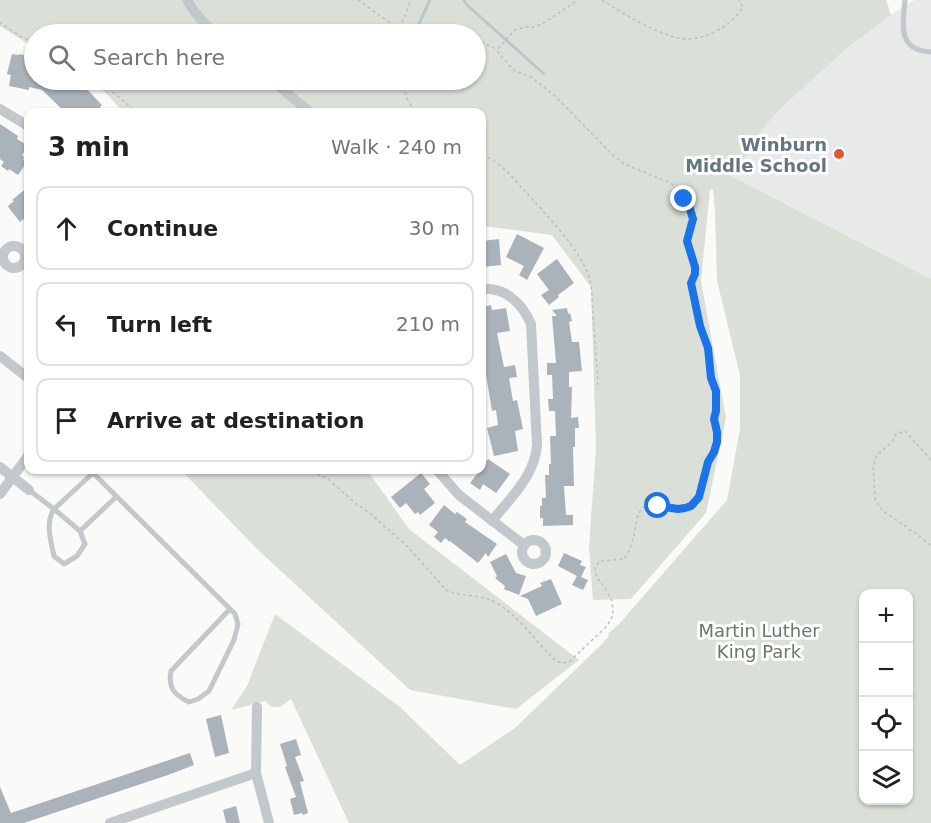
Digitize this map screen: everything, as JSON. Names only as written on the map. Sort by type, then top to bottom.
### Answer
[{"type":"street","points":[[187,0],[204,24]]},
{"type":"street","points":[[283,90],[305,108]]},
{"type":"street","points":[[0,109],[24,124]]},
{"type":"street","points":[[486,288],[499,290],[509,296],[524,309],[531,324],[537,446],[537,456],[527,477],[492,521]]},
{"type":"street","points":[[0,356],[24,375]]},
{"type":"street","points":[[0,494],[24,462]]},
{"type":"street","points":[[0,467],[29,490]]},
{"type":"street","points":[[441,474],[459,495],[524,545]]},
{"type":"street","points":[[257,707],[256,773],[269,823]]},
{"type":"street","points":[[110,823],[256,773]]},
{"type":"lane","points":[[905,0],[903,29],[906,40],[914,49],[931,52]]},
{"type":"lane","points":[[29,490],[54,509],[80,531],[85,544],[77,556],[64,564],[54,556],[49,528],[51,514],[54,509],[92,474]]},
{"type":"lane","points":[[94,474],[116,497],[230,609],[235,614],[238,624],[234,640],[209,691],[189,702],[180,698],[173,692],[171,671],[230,609]]},
{"type":"lane","points":[[80,531],[116,497]]},
{"type":"path","points":[[358,0],[393,24]]},
{"type":"path","points":[[401,24],[411,0]]},
{"type":"path","points":[[497,50],[515,30],[542,24],[578,0]]},
{"type":"path","points":[[602,0],[647,26],[673,37],[699,38],[723,28],[739,14],[743,7],[739,0]]},
{"type":"path","points":[[0,22],[24,37]]},
{"type":"path","points":[[316,474],[327,478],[408,547],[446,590],[493,602],[508,612],[555,660],[561,663],[568,662],[574,657],[611,620],[612,601],[597,578],[595,568],[600,561],[624,559],[629,551],[638,514],[642,508],[650,505],[678,509],[691,506],[699,497],[708,462],[717,442],[714,419],[717,402],[711,378],[708,348],[700,326],[691,283],[695,267],[687,241],[693,219],[690,209],[678,188],[624,164],[555,96],[531,77],[515,71],[497,50],[486,44]]},
{"type":"path","points":[[111,90],[131,108]]},
{"type":"path","points":[[405,90],[408,102],[413,108]]},
{"type":"path","points":[[486,157],[511,176],[570,244],[584,267],[591,292],[598,389]]},
{"type":"path","points":[[931,460],[905,431],[896,434],[892,442],[877,455],[873,466],[875,499],[883,511],[931,546]]},
{"type":"shaded area","name":"Winburn Middle School","points":[[914,0],[931,0],[931,279],[733,177],[761,131],[780,109],[845,50]]},
{"type":"green space","name":"Martin Luther King Park","points":[[0,0],[886,0],[891,15],[845,50],[780,109],[761,131],[733,177],[931,279],[931,823],[349,823],[291,699],[280,707],[272,707],[265,701],[231,710],[247,686],[275,614],[400,707],[460,765],[515,728],[602,644],[609,636],[608,634],[727,500],[740,429],[740,375],[717,281],[713,190],[710,189],[701,281],[726,418],[706,513],[631,599],[593,600],[589,548],[596,448],[591,287],[552,235],[486,227],[486,108],[119,108],[102,90],[486,90],[486,24],[24,24],[24,42],[0,26]]},
{"type":"green space","points":[[185,474],[370,474],[409,529],[579,660],[516,709],[410,690],[257,549]]},
{"type":"building","points":[[12,54],[24,55],[24,89],[9,86],[11,75],[7,74]]},
{"type":"building","points":[[42,90],[88,90],[102,105],[101,108],[61,108]]},
{"type":"building","points":[[0,124],[18,136],[17,139],[24,143],[22,155],[24,166],[18,175],[1,166],[4,162],[0,159]]},
{"type":"building","points":[[24,190],[24,221],[23,219],[20,222],[8,206],[14,201],[12,200]]},
{"type":"building","points":[[517,234],[544,248],[527,280],[519,275],[524,266],[506,257]]},
{"type":"building","points":[[499,239],[501,265],[486,267],[486,241]]},
{"type":"building","points":[[557,259],[574,283],[549,305],[541,295],[549,290],[537,274]]},
{"type":"building","points":[[491,305],[492,310],[506,308],[510,331],[497,333],[504,367],[515,365],[517,377],[509,378],[513,401],[517,400],[523,429],[515,431],[518,451],[494,456],[487,428],[498,425],[496,410],[492,411],[486,374],[486,306]]},
{"type":"building","points":[[567,308],[572,321],[569,322],[572,342],[579,342],[582,371],[569,372],[569,387],[572,387],[571,418],[578,417],[579,428],[575,428],[575,447],[573,447],[574,486],[564,486],[566,515],[573,515],[573,525],[543,526],[540,506],[542,506],[542,498],[546,498],[545,475],[549,475],[549,464],[551,464],[550,436],[556,436],[555,411],[549,411],[548,399],[553,399],[552,375],[547,375],[547,363],[556,363],[552,316],[557,316],[552,310]]},
{"type":"building","points":[[488,459],[510,474],[496,493],[483,484],[480,490],[470,483],[477,474],[486,474]]},
{"type":"building","points":[[422,474],[430,484],[424,489],[435,503],[420,515],[418,512],[415,514],[406,503],[400,508],[391,497]]},
{"type":"building","points":[[444,505],[455,514],[457,512],[467,519],[465,522],[497,544],[488,557],[486,553],[478,563],[445,538],[441,543],[434,537],[438,532],[429,525]]},
{"type":"building","points":[[564,553],[582,561],[580,565],[586,567],[581,577],[588,580],[583,590],[572,585],[577,576],[558,566]]},
{"type":"building","points":[[506,554],[516,573],[526,576],[519,595],[504,589],[505,586],[495,578],[497,576],[490,562]]},
{"type":"building","points":[[551,579],[562,604],[536,616],[528,599],[520,596],[542,586],[540,583]]},
{"type":"building","points":[[221,715],[229,753],[215,757],[206,719]]},
{"type":"building","points":[[296,739],[301,755],[295,757],[304,781],[300,782],[308,813],[303,815],[302,813],[294,815],[290,799],[296,797],[285,767],[287,766],[280,744]]},
{"type":"building","points":[[190,753],[194,765],[168,775],[24,823],[0,823],[0,787],[11,813]]},
{"type":"building","points":[[236,806],[240,823],[226,823],[223,810]]},
{"type":"waterway","points":[[419,24],[430,0]]},
{"type":"waterway","points":[[464,0],[544,74]]},
{"type":"place","name":"Winburn Middle School","points":[[839,154]]},
{"type":"route","points":[[658,506],[678,509],[691,506],[699,497],[708,462],[717,442],[714,419],[716,391],[711,378],[708,348],[700,326],[691,283],[695,267],[687,241],[693,219],[684,199]]}]
